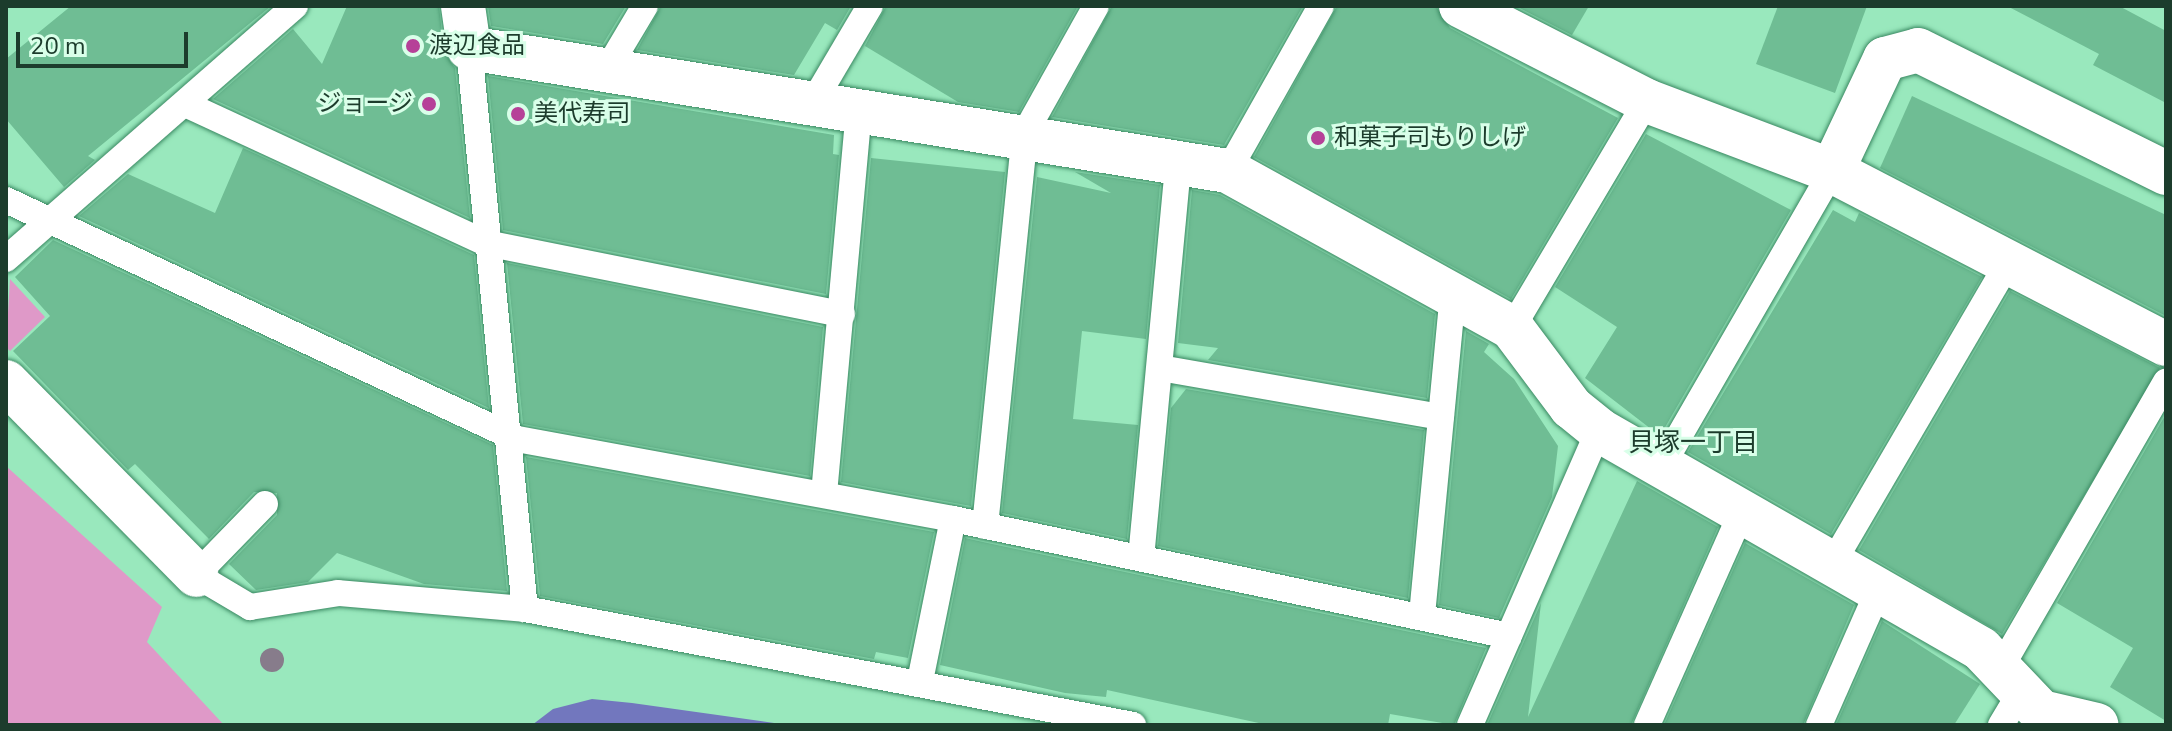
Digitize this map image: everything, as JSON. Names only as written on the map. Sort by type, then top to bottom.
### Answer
[{"type":"street","points":[[1465,7],[1647,101],[1832,171],[2007,265],[2166,344]]},
{"type":"street","points":[[466,27],[608,68],[1025,133],[1179,159],[1228,171],[1512,328],[1571,407],[1599,430],[1835,559],[1981,649],[2007,696],[2041,712],[2097,725]]},
{"type":"street","points":[[1832,171],[1885,59],[1918,50],[2166,173]]},
{"type":"street","points":[[6,382],[196,575]]},
{"type":"lane","points":[[6,259],[295,6]]},
{"type":"lane","points":[[608,68],[645,6]]},
{"type":"lane","points":[[814,101],[870,6]]},
{"type":"lane","points":[[985,526],[1025,133],[1096,6]]},
{"type":"lane","points":[[1228,171],[1321,6]]},
{"type":"lane","points":[[466,27],[525,609]]},
{"type":"lane","points":[[1512,328],[1647,101]]},
{"type":"lane","points":[[185,104],[486,243],[842,314]]},
{"type":"lane","points":[[824,494],[859,109]]},
{"type":"lane","points":[[1141,558],[1179,159]]},
{"type":"lane","points":[[1663,464],[1832,171]]},
{"type":"lane","points":[[6,200],[508,435],[953,519],[1422,615],[1509,636]]},
{"type":"lane","points":[[1835,559],[2007,265]]},
{"type":"lane","points":[[1422,615],[1453,295]]},
{"type":"lane","points":[[1160,368],[1441,417]]},
{"type":"lane","points":[[2007,696],[2166,382]]},
{"type":"lane","points":[[1470,725],[1599,430]]},
{"type":"lane","points":[[265,504],[196,575],[250,607],[338,593],[525,609],[920,681],[1133,725]]},
{"type":"lane","points":[[1647,725],[1743,509]]},
{"type":"lane","points":[[920,681],[953,519]]},
{"type":"lane","points":[[1819,725],[1880,587]]},
{"type":"shaded area","points":[[10,279],[45,317],[10,351],[6,347]]},
{"type":"shaded area","points":[[6,466],[162,607],[147,642],[224,725],[6,725]]},
{"type":"water","points":[[592,699],[788,725],[532,725],[553,709]]},
{"type":"building","points":[[71,6],[271,6],[88,156],[95,160],[64,187],[6,119],[6,59]]},
{"type":"building","points":[[347,6],[439,6],[444,52],[455,68],[470,218],[213,99],[293,29],[322,64]]},
{"type":"building","points":[[488,6],[626,6],[603,44],[491,26]]},
{"type":"building","points":[[661,6],[851,6],[837,30],[825,23],[794,75],[637,50]]},
{"type":"building","points":[[886,6],[1078,6],[1019,112],[958,102],[865,46]]},
{"type":"building","points":[[1112,6],[1303,6],[1224,145],[1052,117]]},
{"type":"building","points":[[1337,6],[1436,6],[1450,28],[1618,118],[1511,299],[1254,157]]},
{"type":"building","points":[[1516,6],[1589,6],[1572,35]]},
{"type":"building","points":[[1778,6],[1867,6],[1835,93],[1756,64]]},
{"type":"building","points":[[2007,6],[2119,6],[2166,31],[2166,103],[2093,65],[2099,54]]},
{"type":"building","points":[[488,76],[834,135],[833,154],[839,155],[826,294],[503,230]]},
{"type":"building","points":[[1912,96],[2166,215],[2166,316],[1880,168]]},
{"type":"building","points":[[1646,134],[1791,210],[1660,436],[1585,378],[1617,327],[1555,287]]},
{"type":"building","points":[[243,148],[474,255],[489,408],[79,216],[128,174],[215,213]]},
{"type":"building","points":[[871,158],[1005,172],[971,506],[841,482]]},
{"type":"building","points":[[1075,172],[1160,185],[1146,339],[1082,331],[1073,419],[1138,425],[1127,539],[1002,513],[1037,177],[1111,193]]},
{"type":"building","points":[[1192,190],[1220,195],[1435,314],[1427,398],[1208,360],[1218,348],[1178,343]]},
{"type":"building","points":[[1833,210],[1855,222],[1859,213],[1982,277],[1831,534],[1688,452]]},
{"type":"building","points":[[53,240],[493,445],[507,591],[424,584],[337,553],[308,582],[256,590],[229,564],[277,515],[277,493],[254,492],[209,539],[135,464],[128,470],[13,351],[50,316],[15,277]]},
{"type":"building","points":[[507,263],[823,327],[810,476],[523,424]]},
{"type":"building","points":[[2010,291],[2160,368],[2002,634],[1859,550]]},
{"type":"building","points":[[1466,331],[1489,344],[1484,352],[1514,379],[1558,446],[1552,497],[1499,618],[1439,605]]},
{"type":"building","points":[[1186,389],[1424,430],[1408,598],[1158,546],[1171,408]]},
{"type":"building","points":[[2166,414],[2166,721],[2110,687],[2133,648],[2057,603]]},
{"type":"building","points":[[526,457],[934,532],[908,658],[876,652],[874,659],[540,596]]},
{"type":"building","points":[[1637,481],[1718,527],[1631,725],[1487,725],[1541,603],[1528,717]]},
{"type":"building","points":[[965,538],[1486,648],[1454,725],[1390,714],[1388,725],[1268,725],[1107,690],[1106,697],[1065,693],[940,665]]},
{"type":"building","points":[[1745,543],[1854,605],[1803,725],[1664,725]]},
{"type":"building","points":[[1882,621],[1980,684],[1954,725],[1836,725]]},
{"type":"place","name":"渡辺食品","points":[[413,46]]},
{"type":"place","name":"ジョージ","points":[[429,104]]},
{"type":"place","name":"美代寿司","points":[[518,114]]},
{"type":"place","name":"和菓子司もりしげ","points":[[1318,138]]},
{"type":"district","name":"貝塚一丁目","points":[[1693,443]]}]
